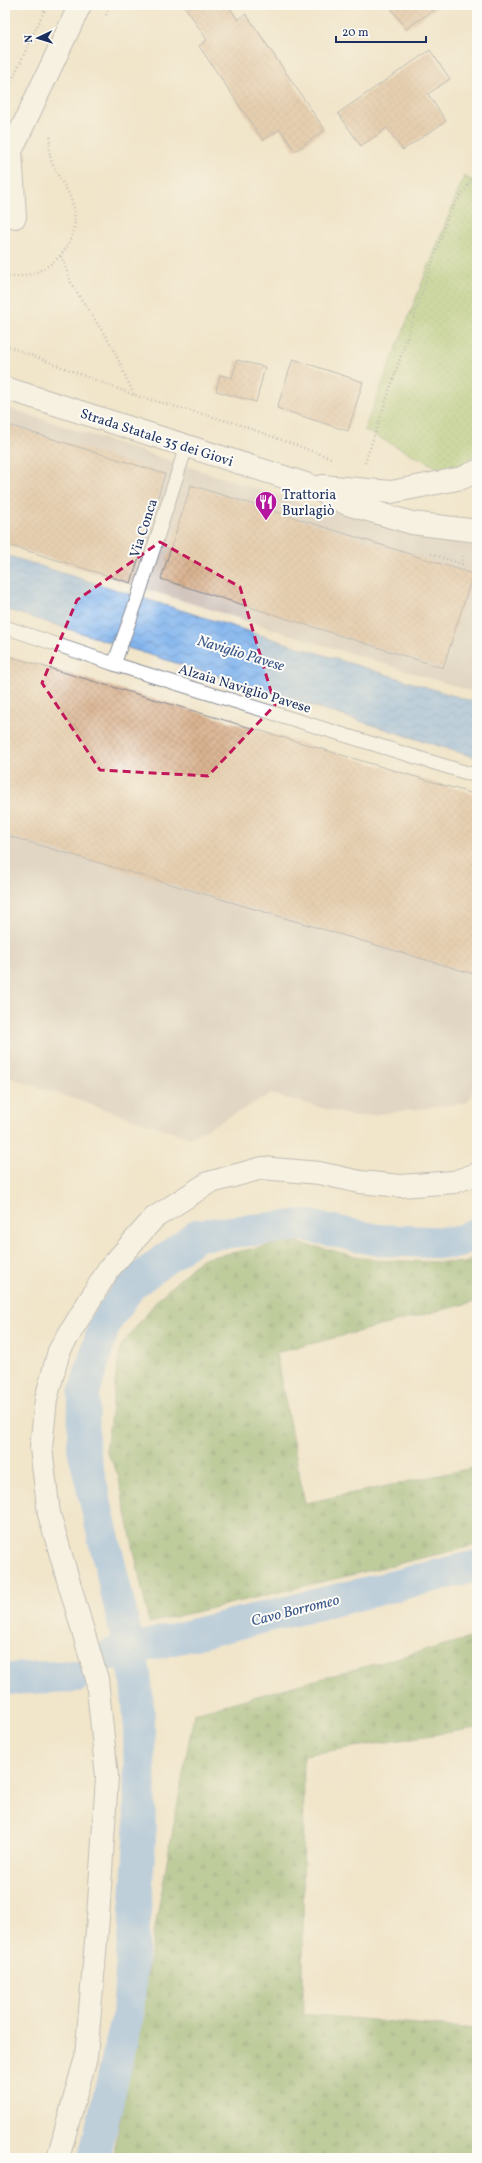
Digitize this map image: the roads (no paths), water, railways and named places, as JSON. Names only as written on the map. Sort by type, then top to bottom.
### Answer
[{"type":"street","points":[[15,217],[11,151],[80,5]]},
{"type":"street","name":"Strada Statale 35 dei Giovi","points":[[5,388],[308,485],[347,504],[412,523],[477,530]]},
{"type":"street","name":"Strada Statale 35 dei Giovi","points":[[308,485],[391,492],[462,478],[477,471]]},
{"type":"street","points":[[58,2158],[86,2057],[98,1918],[107,1777],[97,1679],[49,1514],[41,1448],[46,1399],[59,1351],[108,1270],[154,1218],[208,1183],[262,1168],[319,1173],[360,1182],[401,1186],[454,1182],[477,1174]]},
{"type":"lane","name":"Via Conca","points":[[114,664],[138,597],[186,447]]},
{"type":"lane","name":"Alzaia Naviglio Pavese","points":[[5,627],[114,664],[477,776]]},
{"type":"water","name":"Naviglio Pavese","points":[[5,555],[477,703],[477,758],[5,609]]},
{"type":"waterway","points":[[94,2158],[128,2014],[140,1840],[139,1715],[135,1674],[83,1448],[84,1394],[105,1323],[131,1285],[197,1235],[304,1225],[378,1240],[455,1243],[477,1233]]},
{"type":"waterway","name":"Cavo Borromeo","points":[[112,1654],[477,1566]]},
{"type":"waterway","name":"Cavo Borromeo","points":[[5,1679],[76,1676]]},
{"type":"place","name":"Trattoria Burlagiò","points":[[266,522]]}]
